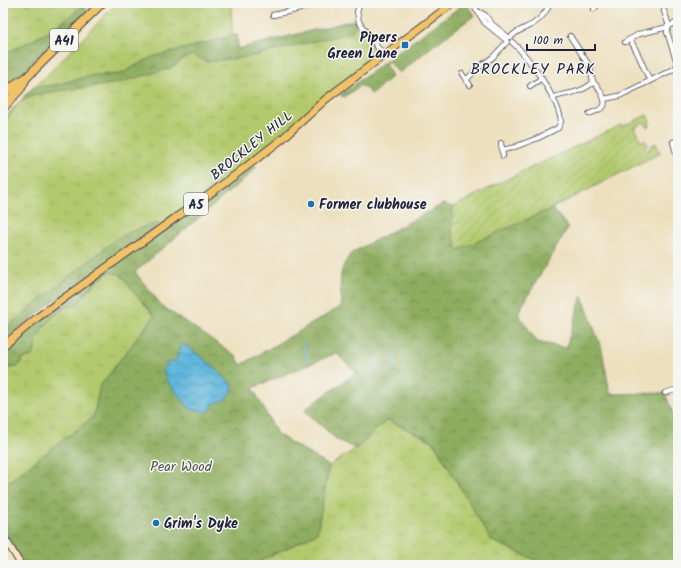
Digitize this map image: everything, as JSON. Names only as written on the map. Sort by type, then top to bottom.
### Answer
[{"type":"highway","name":"A41","points":[[3,95],[17,83],[26,78],[102,3]]},
{"type":"highway","name":"A41","points":[[3,108],[21,88],[26,78]]},
{"type":"main road","name":"BROCKLEY HILL","points":[[3,346],[42,314],[202,200],[255,160],[282,139],[326,99],[453,3]]},
{"type":"street","points":[[273,15],[318,3]]},
{"type":"street","points":[[360,3],[357,12],[359,22],[384,55]]},
{"type":"street","points":[[472,3],[488,26],[520,48],[542,78],[561,119],[560,126],[538,138],[512,148],[502,150]]},
{"type":"street","points":[[466,80],[478,68],[493,57],[517,31],[538,20],[547,10],[549,6],[548,3]]},
{"type":"street","points":[[594,9],[599,3]]},
{"type":"street","points":[[604,99],[614,98],[628,92],[674,70],[677,67],[667,32],[668,27],[664,11]]},
{"type":"street","points":[[625,42],[650,31],[668,27],[678,22]]},
{"type":"street","points":[[570,36],[590,67],[593,82],[598,86],[604,99],[602,108],[589,114]]},
{"type":"street","points":[[630,40],[639,53],[650,81]]},
{"type":"street","points":[[462,74],[470,85]]},
{"type":"street","points":[[530,86],[542,78]]},
{"type":"street","points":[[552,98],[560,95],[571,94],[592,84],[593,82]]},
{"type":"street","points":[[676,142],[678,160]]},
{"type":"street","points":[[501,143],[503,156]]},
{"type":"street","points":[[665,393],[678,389]]},
{"type":"street","points":[[3,535],[21,565]]},
{"type":"green space","points":[[3,3],[96,3],[17,78],[3,63]]},
{"type":"green space","points":[[117,3],[231,3],[232,35],[237,35],[238,49],[355,20],[379,55],[339,84],[279,139],[205,193],[87,275],[36,314],[3,342],[3,125],[25,95],[50,72]]},
{"type":"green space","points":[[465,3],[475,15],[399,73],[389,62],[387,62],[385,64],[392,76],[372,94],[361,85],[344,97],[340,95]]},
{"type":"green space","points":[[82,7],[86,9],[84,13],[3,89],[3,53],[49,32]]},
{"type":"green space","points":[[355,20],[354,29],[349,33],[248,57],[207,62],[193,55],[185,58],[170,68],[113,84],[43,93],[30,97],[19,103],[3,125],[3,118],[35,86],[50,86],[94,75],[120,74],[152,57],[232,36],[237,35],[238,49]]},
{"type":"green space","points":[[647,115],[650,122],[649,126],[647,127],[644,122],[634,128],[642,142],[645,140],[648,145],[645,147],[646,150],[650,149],[650,146],[656,143],[660,153],[552,208],[458,250],[452,231],[453,207],[507,179],[621,125],[623,126]]},
{"type":"green space","name":"Pear Wood","points":[[255,165],[256,167],[250,174],[135,272],[162,306],[236,356],[241,365],[342,306],[340,284],[342,271],[348,258],[353,252],[443,204],[453,207],[452,231],[458,250],[552,208],[568,227],[518,313],[537,342],[566,348],[582,295],[602,350],[610,394],[665,393],[678,427],[678,565],[546,565],[491,540],[433,441],[387,420],[356,449],[336,439],[304,410],[356,373],[336,353],[253,388],[277,434],[329,466],[317,533],[252,565],[24,565],[3,530],[3,486],[93,417],[100,386],[154,316],[121,275],[111,272],[106,274],[86,292],[79,303],[75,306],[66,307],[55,315],[42,329],[36,341],[36,348],[32,356],[22,359],[21,363],[17,367],[3,369],[3,353],[33,327],[95,279]]},
{"type":"green space","points":[[158,223],[159,225],[41,311],[3,342],[3,330],[116,239],[131,231]]},
{"type":"green space","points":[[111,272],[121,275],[154,316],[100,386],[94,417],[3,486],[3,368],[17,367],[22,359],[32,356],[36,348],[36,341],[42,329],[55,315],[66,307],[79,303],[97,281]]},
{"type":"green space","points":[[387,420],[433,441],[491,540],[546,565],[252,565],[317,533],[329,466],[355,449]]},
{"type":"water","points":[[182,344],[209,363],[233,386],[231,393],[224,400],[213,404],[208,413],[199,410],[191,410],[167,381],[163,372],[168,362],[175,362]]},
{"type":"waterway","points":[[303,342],[307,361]]},
{"type":"waterway","points":[[392,371],[396,355]]},
{"type":"place","name":"Pipers Green Lane","points":[[405,45]]},
{"type":"place","name":"Former clubhouse","points":[[311,204]]},
{"type":"place","name":"Grim's Dyke","points":[[156,523]]},
{"type":"district","name":"BROCKLEY PARK","points":[[533,69]]}]
